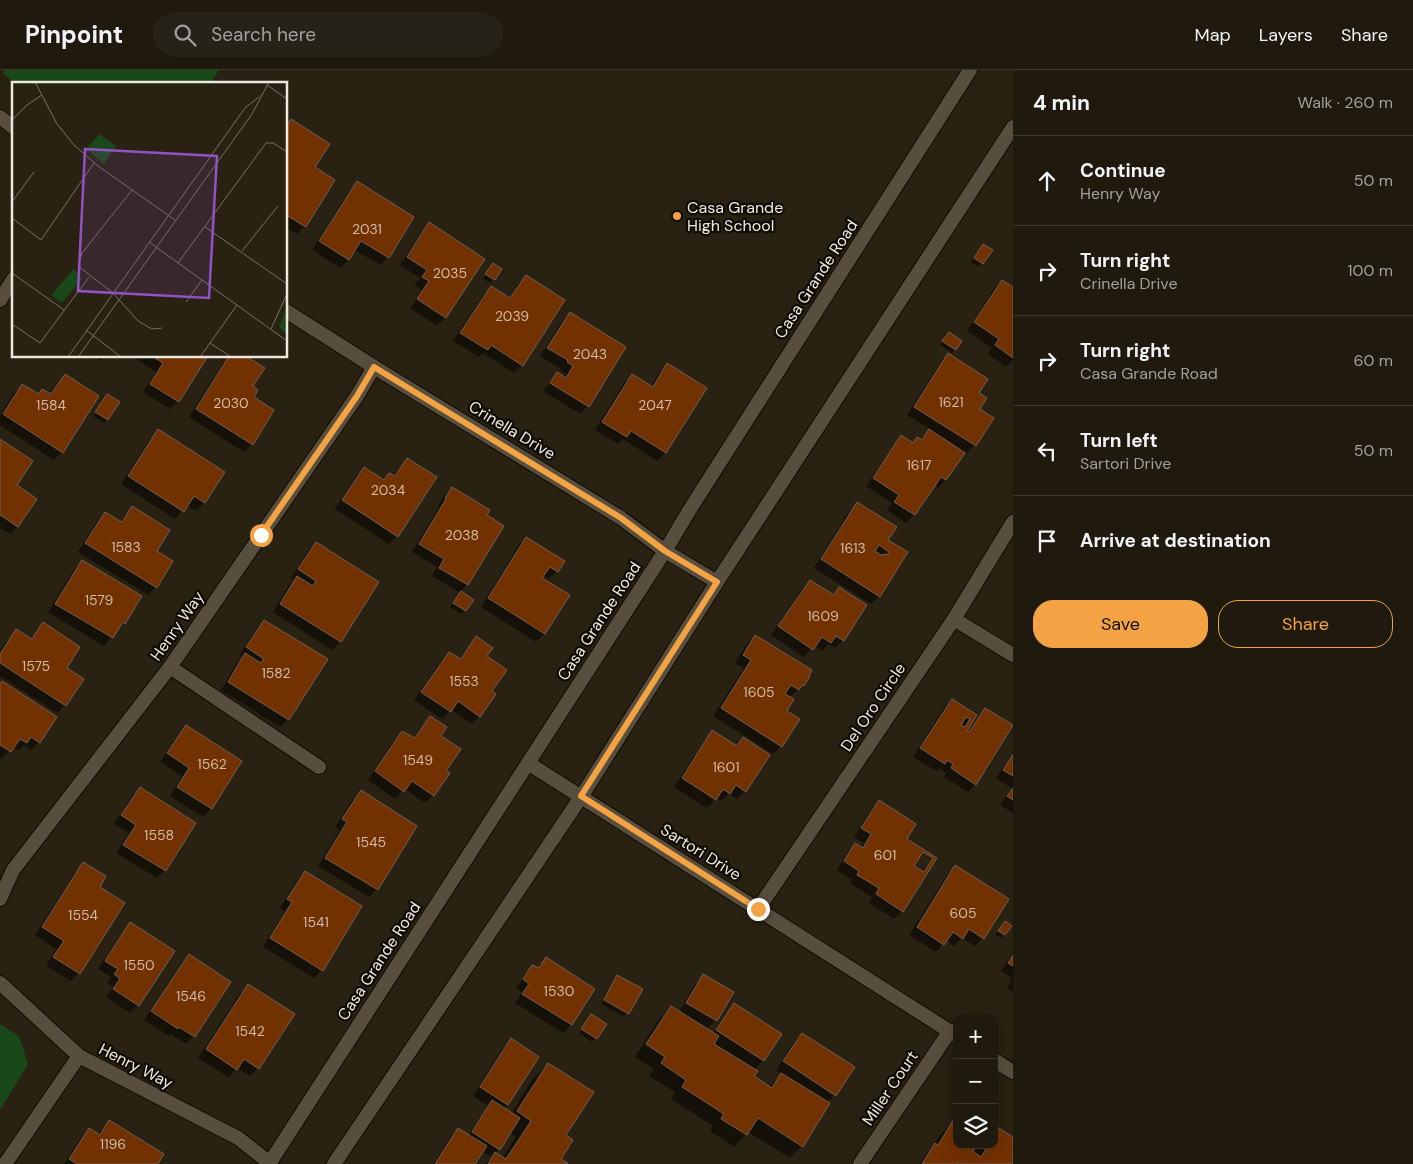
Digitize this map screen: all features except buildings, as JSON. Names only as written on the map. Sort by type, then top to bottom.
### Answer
[{"type":"street","name":"Casa Grande Road","points":[[270,1164],[665,551],[970,70]]},
{"type":"street","points":[[0,117],[12,126]]},
{"type":"street","points":[[334,1164],[581,796],[717,582],[1013,128]]},
{"type":"street","points":[[0,300],[12,281]]},
{"type":"street","name":"Crinella Drive","points":[[288,312],[621,518],[665,551],[717,582]]},
{"type":"street","name":"Henry Way","points":[[0,899],[14,870],[170,667],[357,396],[374,367]]},
{"type":"street","name":"Del Oro Circle","points":[[758,909],[954,619],[1013,522]]},
{"type":"street","points":[[954,619],[1013,655]]},
{"type":"street","points":[[170,667],[319,766]]},
{"type":"street","name":"Sartori Drive","points":[[528,763],[953,1034]]},
{"type":"street","name":"Henry Way","points":[[0,982],[79,1056],[238,1138],[270,1164]]},
{"type":"street","name":"Miller Court","points":[[860,1164],[953,1034]]},
{"type":"street","points":[[5,1164],[79,1056]]},
{"type":"street","points":[[998,1063],[1013,1072]]},
{"type":"green space","points":[[5,70],[219,70],[211,82],[14,82],[3,73]]},
{"type":"green space","points":[[0,1024],[19,1036],[28,1064],[0,1110]]},
{"type":"place","name":"Casa Grande High School","points":[[677,216]]},
{"type":"route","points":[[261,535],[357,396],[374,367],[621,518],[665,551],[717,582],[581,796],[758,909]]}]
